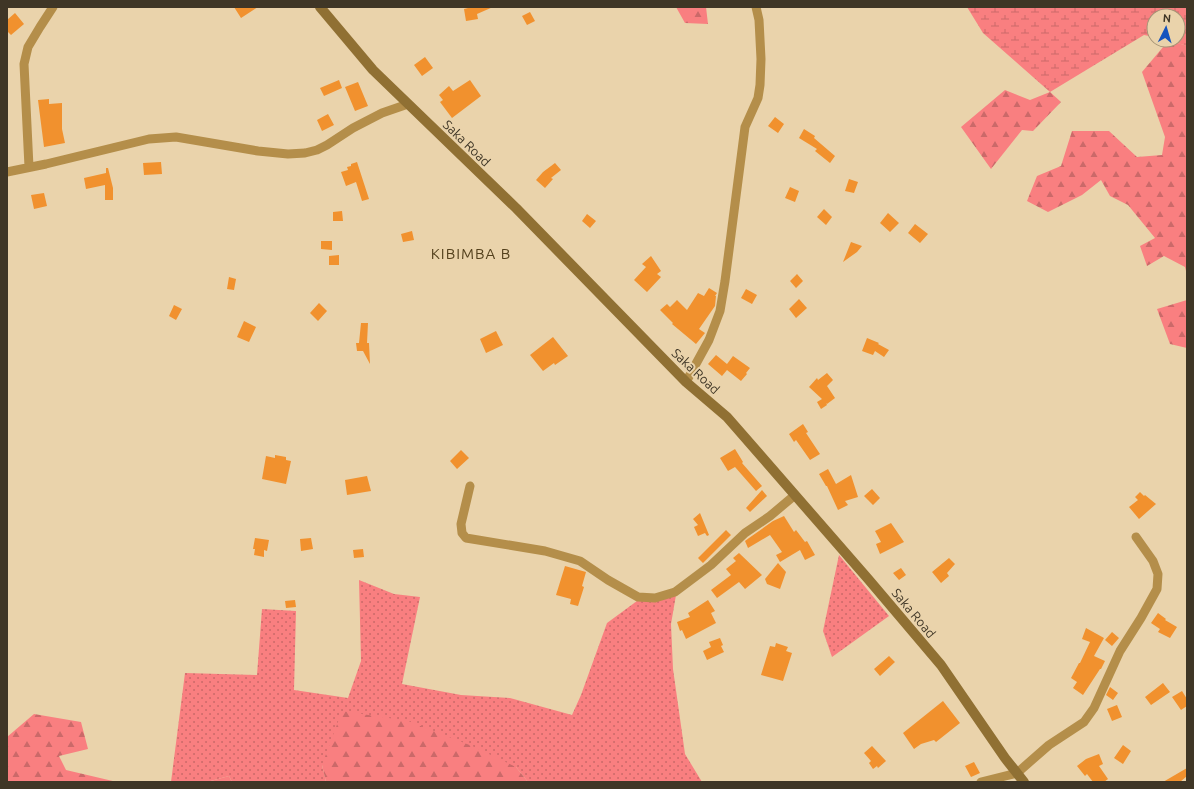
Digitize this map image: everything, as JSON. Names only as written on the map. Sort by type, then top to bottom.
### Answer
[{"type":"main road","name":"Saka Road","points":[[320,7],[373,70],[516,208],[686,382],[727,417],[941,665],[1005,758],[1024,782]]},
{"type":"street","points":[[29,168],[24,64],[28,47],[53,7]]},
{"type":"street","points":[[686,382],[709,340],[720,311],[745,127],[758,98],[760,85],[760,44],[756,7]]},
{"type":"street","points":[[7,172],[149,139],[176,137],[258,151],[288,154],[305,153],[328,145],[353,128],[382,113],[408,104]]},
{"type":"street","points":[[470,486],[461,524],[462,533],[466,538],[545,551],[580,561],[608,580],[638,597],[646,598],[661,597],[675,592],[711,565],[745,533],[770,516],[795,495]]},
{"type":"street","points":[[981,782],[1017,773],[1049,744],[1084,722],[1094,708],[1120,651],[1158,589],[1158,574],[1153,560],[1136,537]]},
{"type":"green space","points":[[676,7],[706,7],[708,24],[685,23]]},
{"type":"green space","points":[[967,7],[1187,7],[1187,46],[1186,8],[1146,8],[1146,35],[1144,35],[1050,92],[983,33]]},
{"type":"green space","points":[[1187,46],[1187,275],[1185,267],[1164,256],[1147,266],[1140,246],[1155,238],[1128,205],[1110,196],[1101,180],[1082,195],[1048,212],[1027,201],[1037,176],[1061,166],[1072,131],[1109,131],[1137,157],[1162,155],[1165,137],[1142,72],[1162,48],[1186,48]]},
{"type":"green space","points":[[1005,90],[1030,100],[1050,92],[1061,102],[1033,131],[1022,130],[991,169],[961,127]]},
{"type":"green space","points":[[1187,300],[1187,348],[1170,344],[1157,309]]},
{"type":"green space","points":[[839,555],[889,616],[832,657],[823,631]]},
{"type":"green space","points":[[359,580],[394,594],[420,597],[402,684],[461,695],[510,698],[572,715],[581,695],[607,623],[637,601],[676,595],[671,624],[673,669],[685,754],[702,782],[528,782],[516,767],[322,765],[326,782],[232,782],[229,776],[207,782],[171,782],[185,673],[257,675],[262,609],[296,611],[294,690],[348,698],[361,661]]},
{"type":"green space","points":[[342,711],[408,721],[472,746],[516,767],[528,782],[326,782],[322,765]]},
{"type":"green space","points":[[34,714],[81,722],[88,749],[59,756],[66,770],[117,782],[7,782],[7,737]]},
{"type":"green space","points":[[229,776],[232,782],[207,782]]},
{"type":"building","points":[[234,7],[258,7],[241,18]]},
{"type":"building","points":[[472,7],[493,7],[477,14],[478,19],[466,21],[464,9]]},
{"type":"building","points":[[530,12],[535,21],[527,25],[522,16]]},
{"type":"building","points":[[15,13],[24,24],[11,35],[7,31],[7,20]]},
{"type":"building","points":[[425,57],[433,68],[422,76],[414,65]]},
{"type":"building","points":[[339,80],[342,88],[324,96],[320,88]]},
{"type":"building","points":[[470,80],[481,96],[452,118],[440,102],[443,100],[439,95],[449,86],[453,91]]},
{"type":"building","points":[[358,82],[368,106],[355,111],[345,87]]},
{"type":"building","points":[[49,99],[49,104],[62,103],[62,129],[65,143],[44,147],[38,100]]},
{"type":"building","points":[[328,114],[334,125],[322,131],[317,120]]},
{"type":"building","points":[[775,117],[784,124],[778,133],[768,126]]},
{"type":"building","points":[[804,129],[815,136],[814,138],[835,156],[830,163],[815,151],[817,149],[799,138]]},
{"type":"building","points":[[161,162],[162,174],[144,175],[143,163]]},
{"type":"building","points":[[357,162],[369,199],[362,201],[356,182],[346,186],[341,172],[348,170],[347,167]]},
{"type":"building","points":[[555,163],[561,170],[551,178],[553,179],[545,188],[536,180],[543,172]]},
{"type":"building","points":[[106,168],[108,168],[113,188],[113,200],[105,200],[105,185],[86,189],[84,178],[106,173]]},
{"type":"building","points":[[849,179],[858,182],[854,193],[845,191]]},
{"type":"building","points":[[790,187],[799,191],[795,202],[785,198]]},
{"type":"building","points":[[44,193],[47,206],[34,209],[31,195]]},
{"type":"building","points":[[824,209],[832,217],[826,225],[817,217]]},
{"type":"building","points":[[342,211],[343,221],[333,221],[333,212]]},
{"type":"building","points":[[888,213],[899,223],[890,232],[880,223]]},
{"type":"building","points":[[587,214],[596,221],[590,228],[582,221]]},
{"type":"building","points":[[915,224],[928,234],[920,243],[908,233]]},
{"type":"building","points":[[412,231],[414,240],[403,242],[401,234]]},
{"type":"building","points":[[321,241],[332,241],[332,250],[321,249]]},
{"type":"building","points":[[851,242],[862,246],[857,252],[843,262]]},
{"type":"building","points":[[339,255],[339,265],[329,265],[329,256]]},
{"type":"building","points":[[651,256],[661,271],[657,274],[661,277],[647,292],[634,280],[646,267],[642,264]]},
{"type":"building","points":[[797,274],[803,281],[796,288],[790,281]]},
{"type":"building","points":[[229,277],[236,279],[234,290],[227,289]]},
{"type":"building","points":[[709,288],[717,293],[715,296],[715,306],[699,329],[705,333],[696,344],[672,324],[673,323],[660,310],[667,304],[670,307],[677,300],[687,310],[698,293],[704,296]]},
{"type":"building","points":[[746,289],[757,295],[752,304],[741,298]]},
{"type":"building","points":[[799,299],[807,308],[796,318],[789,309]]},
{"type":"building","points":[[319,303],[327,311],[318,321],[310,313]]},
{"type":"building","points":[[174,305],[182,309],[176,320],[169,316]]},
{"type":"building","points":[[244,321],[256,327],[249,342],[237,337]]},
{"type":"building","points":[[361,323],[368,323],[367,343],[369,343],[370,364],[363,351],[357,351],[356,343],[359,343]]},
{"type":"building","points":[[496,331],[503,345],[486,353],[480,339]]},
{"type":"building","points":[[553,337],[568,356],[555,365],[554,363],[543,371],[530,355]]},
{"type":"building","points":[[867,338],[879,343],[878,344],[889,350],[884,357],[875,351],[873,355],[862,351]]},
{"type":"building","points":[[716,355],[727,364],[733,356],[750,368],[741,381],[727,370],[722,376],[708,364]]},
{"type":"building","points":[[827,373],[833,380],[827,386],[835,398],[827,404],[826,403],[827,405],[821,409],[817,402],[822,399],[809,387],[817,378],[818,380]]},
{"type":"building","points":[[803,424],[808,432],[806,433],[820,454],[810,460],[796,440],[794,442],[789,434]]},
{"type":"building","points":[[735,449],[743,462],[742,463],[762,486],[756,491],[735,467],[728,471],[720,458]]},
{"type":"building","points":[[461,450],[469,458],[457,469],[450,461]]},
{"type":"building","points":[[275,455],[286,457],[286,460],[291,461],[286,484],[262,479],[266,456],[275,458]]},
{"type":"building","points":[[828,469],[836,484],[851,475],[858,497],[845,501],[848,505],[838,510],[827,486],[819,474]]},
{"type":"building","points":[[367,476],[371,491],[347,495],[345,480]]},
{"type":"building","points":[[872,489],[880,498],[873,505],[864,496]]},
{"type":"building","points":[[762,490],[767,496],[750,512],[746,508]]},
{"type":"building","points":[[1140,492],[1156,504],[1139,519],[1129,507],[1138,500],[1135,497]]},
{"type":"building","points":[[700,513],[709,535],[707,536],[705,533],[698,536],[694,527],[698,525],[693,519]]},
{"type":"building","points":[[784,516],[794,532],[796,530],[805,542],[807,541],[815,555],[805,560],[800,550],[780,562],[776,555],[782,552],[770,535],[748,548],[745,541],[773,521]]},
{"type":"building","points":[[891,523],[904,542],[880,554],[876,544],[881,542],[875,531]]},
{"type":"building","points":[[726,530],[731,535],[703,563],[698,558]]},
{"type":"building","points":[[255,538],[269,540],[267,551],[264,550],[264,557],[254,555],[255,549],[253,549]]},
{"type":"building","points":[[311,538],[313,549],[301,551],[300,539]]},
{"type":"building","points":[[363,549],[364,557],[354,558],[353,550]]},
{"type":"building","points":[[739,553],[762,575],[745,589],[739,582],[717,598],[711,590],[731,575],[726,569],[736,561],[733,558]]},
{"type":"building","points":[[949,558],[955,564],[947,573],[949,576],[941,583],[932,572]]},
{"type":"building","points":[[778,563],[786,572],[780,589],[767,584],[765,579]]},
{"type":"building","points":[[565,566],[586,572],[582,586],[584,587],[578,606],[570,604],[571,599],[556,595]]},
{"type":"building","points":[[901,568],[906,575],[899,580],[893,573]]},
{"type":"building","points":[[295,600],[296,607],[286,608],[285,601]]},
{"type":"building","points":[[708,600],[715,611],[711,613],[716,623],[686,639],[682,630],[680,631],[677,622],[690,617],[688,613]]},
{"type":"building","points":[[1158,613],[1166,619],[1165,620],[1177,627],[1170,638],[1158,632],[1160,629],[1151,623]]},
{"type":"building","points":[[1086,628],[1104,638],[1094,656],[1105,661],[1083,695],[1073,688],[1077,682],[1071,678],[1090,642],[1082,639]]},
{"type":"building","points":[[1112,632],[1119,638],[1112,646],[1105,640]]},
{"type":"building","points":[[720,638],[723,645],[721,646],[724,652],[707,660],[703,651],[711,647],[709,642]]},
{"type":"building","points":[[776,643],[788,647],[786,651],[792,653],[783,681],[761,675],[770,646],[775,647]]},
{"type":"building","points":[[889,656],[895,662],[880,676],[874,669]]},
{"type":"building","points":[[1163,683],[1170,692],[1151,705],[1145,697]]},
{"type":"building","points":[[1110,687],[1118,693],[1113,700],[1106,695]]},
{"type":"building","points":[[1182,691],[1187,699],[1187,706],[1181,710],[1172,697]]},
{"type":"building","points":[[943,701],[960,723],[936,742],[934,740],[921,744],[914,749],[903,733]]},
{"type":"building","points":[[1117,705],[1122,717],[1112,721],[1107,709]]},
{"type":"building","points":[[1123,745],[1131,751],[1123,764],[1114,758]]},
{"type":"building","points":[[872,746],[886,761],[878,768],[877,766],[873,769],[869,763],[871,761],[864,753]]},
{"type":"building","points":[[1099,754],[1103,764],[1099,766],[1108,779],[1104,782],[1093,782],[1087,774],[1085,776],[1077,766],[1086,759]]},
{"type":"building","points":[[974,762],[980,773],[971,777],[965,766]]},
{"type":"building","points":[[1187,768],[1187,776],[1180,782],[1163,782]]},
{"type":"district","name":"KIBIMBA B","points":[[471,253]]}]
